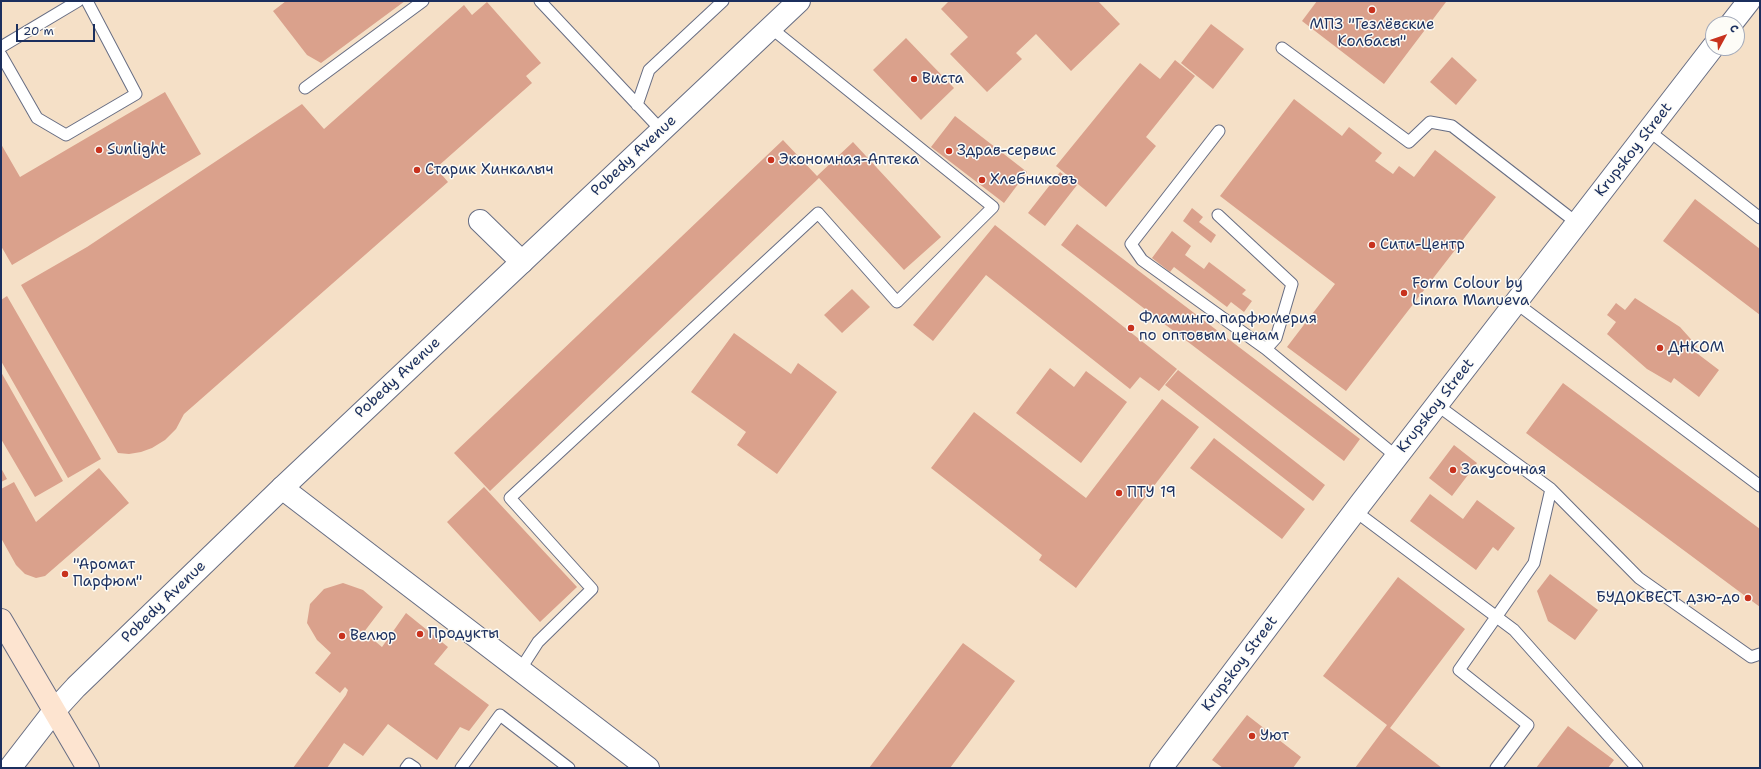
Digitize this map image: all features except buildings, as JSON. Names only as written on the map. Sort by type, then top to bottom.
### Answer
[{"type":"main road","points":[[1,620],[88,768]]},
{"type":"street","name":"Pobedy Avenue","points":[[10,768],[54,711],[76,687],[282,488],[799,1]]},
{"type":"street","points":[[1737,16],[1749,1]]},
{"type":"street","name":"Krupskoy Street","points":[[1168,766],[1355,512],[1706,56]]},
{"type":"street","points":[[480,221],[522,262]]},
{"type":"street","points":[[282,488],[648,768]]},
{"type":"lane","points":[[1,47],[78,1]]},
{"type":"lane","points":[[1,55],[38,118],[66,135],[136,94],[87,1]]},
{"type":"lane","points":[[305,88],[423,1]]},
{"type":"lane","points":[[540,1],[662,131]]},
{"type":"lane","points":[[637,105],[649,70],[723,1]]},
{"type":"lane","points":[[520,670],[538,642],[592,589],[510,498],[818,213],[897,302],[993,207],[771,28]]},
{"type":"lane","points":[[1282,48],[1409,142],[1430,122],[1452,126],[1577,223]]},
{"type":"lane","points":[[1219,131],[1131,244],[1142,260],[1266,349],[1397,457]]},
{"type":"lane","points":[[1648,131],[1760,218]]},
{"type":"lane","points":[[1218,215],[1292,284],[1276,338],[1266,349]]},
{"type":"lane","points":[[1516,303],[1760,486]]},
{"type":"lane","points":[[1437,405],[1551,489],[1639,578],[1751,657],[1760,654]]},
{"type":"lane","points":[[1496,768],[1528,725],[1459,670],[1534,562],[1551,489]]},
{"type":"lane","points":[[1355,512],[1514,630],[1637,768]]},
{"type":"lane","points":[[461,768],[500,715],[569,768]]},
{"type":"lane","points":[[406,768],[409,764],[415,768]]},
{"type":"place","name":"МПЗ \"Гезлёвские Колбасы\"","points":[[1372,10]]},
{"type":"place","name":"Виста","points":[[914,79]]},
{"type":"place","name":"Sunlight","points":[[99,150]]},
{"type":"place","name":"Здрав-сервис","points":[[949,151]]},
{"type":"place","name":"Экономная-Аптека","points":[[771,160]]},
{"type":"place","name":"Старик Хинкалыч","points":[[417,170]]},
{"type":"place","name":"Хлебниковъ","points":[[982,180]]},
{"type":"place","name":"Сити-Центр","points":[[1372,245]]},
{"type":"place","name":"Form Colour by Linara Manueva","points":[[1404,293]]},
{"type":"place","name":"Фламинго парфюмерия по оптовым ценам","points":[[1131,328]]},
{"type":"place","name":"ДНКОМ","points":[[1660,348]]},
{"type":"place","name":"Закусочная","points":[[1453,470]]},
{"type":"place","name":"ПТУ 19","points":[[1119,493]]},
{"type":"place","name":"\"Аромат Парфюм\"","points":[[65,574]]},
{"type":"place","name":"БУДОКВЕСТ дзю-до","points":[[1748,598]]},
{"type":"place","name":"Продукты","points":[[420,634]]},
{"type":"place","name":"Велюр","points":[[342,636]]},
{"type":"place","name":"Уют","points":[[1252,736]]}]
